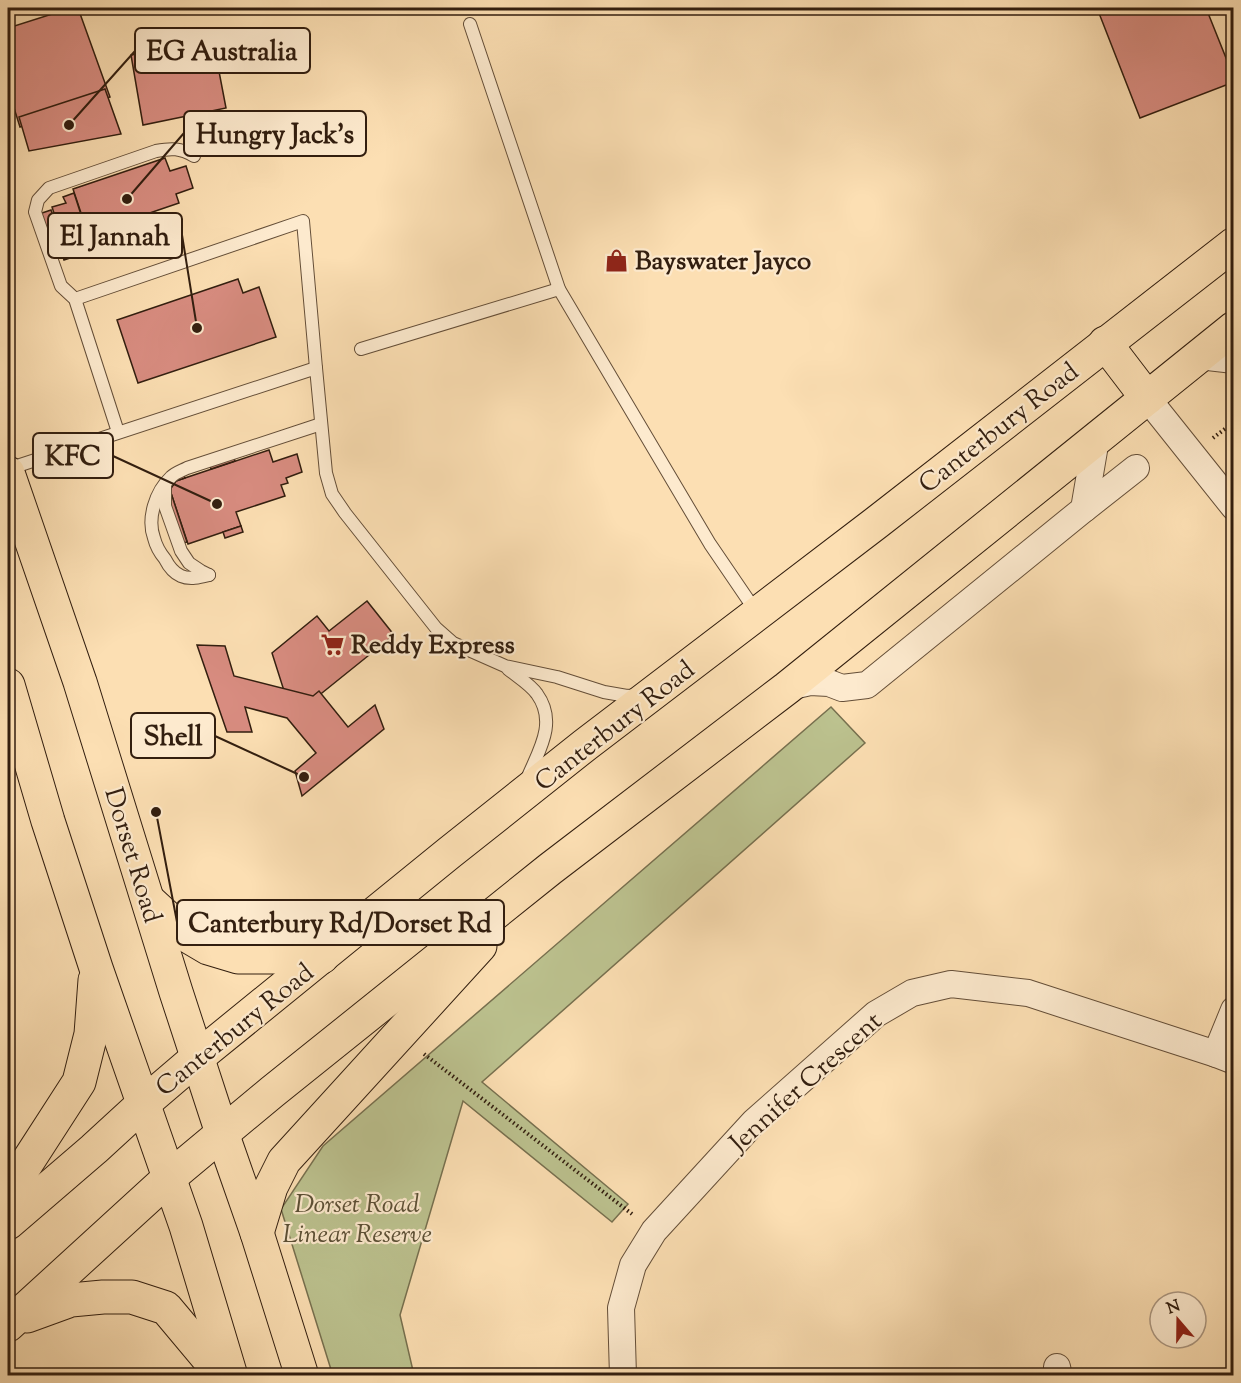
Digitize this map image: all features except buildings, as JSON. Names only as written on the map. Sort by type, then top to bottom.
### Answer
[{"type":"main road","name":"Canterbury Road","points":[[8,1223],[198,1057],[449,853],[1233,244]]},
{"type":"main road","points":[[9,1324],[170,1177],[222,1133],[550,869],[787,688],[1233,328]]},
{"type":"main road","points":[[1105,343],[1147,398]]},
{"type":"main road","name":"Dorset Road","points":[[8,471],[80,682],[176,992],[257,1233],[302,1376]]},
{"type":"main road","points":[[8,685],[48,821],[96,968],[170,1177],[231,1376]]},
{"type":"main road","points":[[257,1233],[271,1187],[284,1161],[550,869]]},
{"type":"main road","points":[[148,899],[186,935],[208,948],[238,957],[322,957]]},
{"type":"main road","points":[[8,1192],[79,1082],[91,1034],[96,968]]},
{"type":"main road","points":[[9,1324],[71,1300],[132,1297],[166,1308],[223,1376]]},
{"type":"street","points":[[1199,356],[1233,360]]},
{"type":"street","points":[[1147,398],[1233,507]]},
{"type":"street","points":[[1084,509],[1096,439]]},
{"type":"street","points":[[787,688],[810,682],[829,683],[842,688],[867,685],[1136,468]]},
{"type":"street","name":"Jennifer Crescent","points":[[623,1376],[621,1308],[633,1265],[654,1231],[754,1122],[876,1014],[912,993],[951,984],[1028,993],[1225,1058]]},
{"type":"street","points":[[1225,1058],[1233,1010]]},
{"type":"lane","points":[[470,24],[559,289],[710,544],[757,614]]},
{"type":"lane","points":[[118,432],[75,299],[62,286],[35,212],[38,200],[49,188],[156,151],[171,149],[184,151],[194,156]]},
{"type":"lane","points":[[75,299],[303,222],[326,473],[332,494],[345,513],[436,628],[453,644],[505,666],[557,677],[604,692],[627,696],[653,693]]},
{"type":"lane","points":[[361,349],[559,289]]},
{"type":"lane","points":[[8,471],[118,432],[316,368]]},
{"type":"lane","points":[[165,484],[165,506],[181,551],[189,563],[209,575],[196,578],[181,576],[169,566],[161,553],[154,538],[151,523],[153,510],[165,484],[170,478],[187,468],[321,424]]},
{"type":"lane","points":[[505,666],[537,693],[545,708],[547,721],[545,736],[519,799]]},
{"type":"path","points":[[1211,440],[1233,422]]},
{"type":"path","points":[[421,1051],[654,1231]]},
{"type":"green space","name":"Dorset Road Linear Reserve","points":[[831,707],[865,743],[482,1082],[628,1204],[612,1222],[463,1101],[400,1315],[414,1375],[333,1376],[281,1209],[323,1146]]},
{"type":"place","name":"EG Australia","points":[[69,125]]},
{"type":"place","name":"Hungry Jack's","points":[[127,199]]},
{"type":"place","name":"Bayswater Jayco","points":[[617,260]]},
{"type":"place","name":"El Jannah","points":[[197,328]]},
{"type":"place","name":"KFC","points":[[217,504]]},
{"type":"place","name":"Reddy Express","points":[[333,644]]},
{"type":"place","name":"Shell","points":[[304,777]]},
{"type":"place","name":"Canterbury Rd/Dorset Rd","points":[[156,812]]}]
